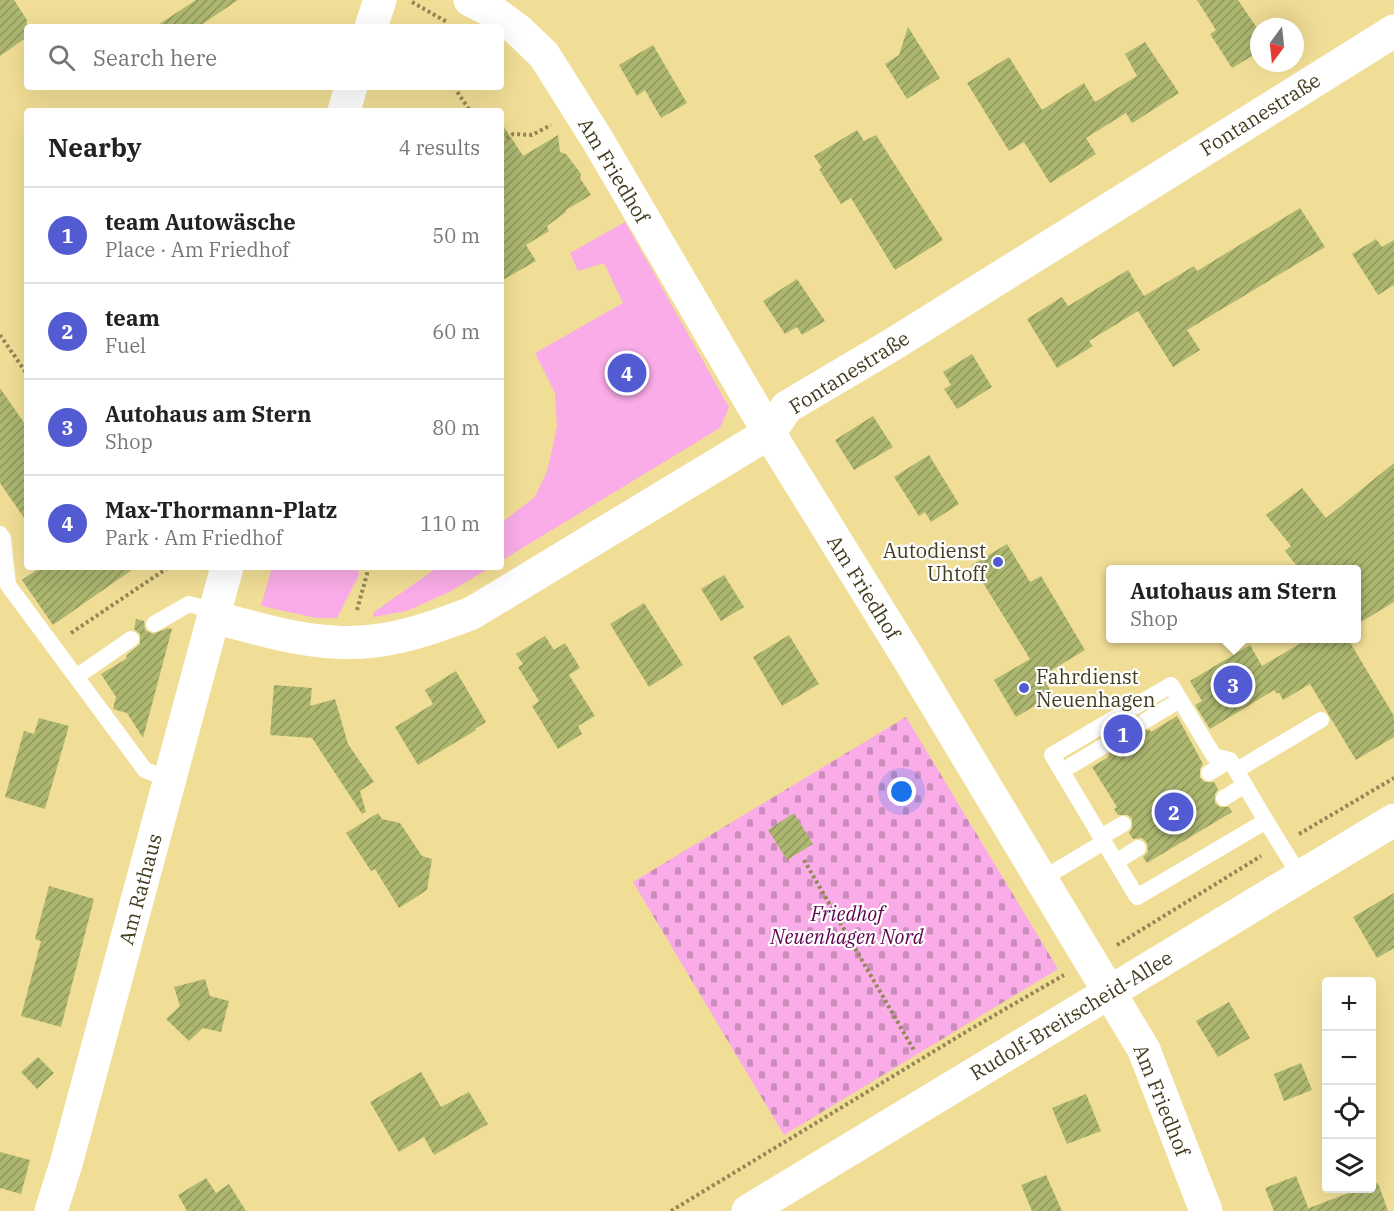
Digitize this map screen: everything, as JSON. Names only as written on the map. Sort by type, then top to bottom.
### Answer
[{"type":"street","points":[[372,24],[380,0]]},
{"type":"street","name":"Am Friedhof","points":[[470,0],[492,10],[518,30],[544,55],[597,139],[769,433],[907,656],[1144,1050],[1206,1211]]},
{"type":"street","name":"Fontanestraße","points":[[214,614],[292,637],[335,643],[401,637],[472,613],[769,433],[787,407],[904,337],[1394,31]]},
{"type":"street","points":[[345,108],[350,90]]},
{"type":"street","name":"Am Rathaus","points":[[51,1211],[66,1164],[226,570]]},
{"type":"street","name":"Rudolf-Breitscheid-Allee","points":[[748,1211],[1394,820]]},
{"type":"lane","points":[[0,534],[3,538],[8,585],[145,770],[170,780]]},
{"type":"lane","points":[[154,624],[189,604],[214,614]]},
{"type":"lane","points":[[76,677],[131,639]]},
{"type":"lane","points":[[1266,820],[1137,897],[1052,755],[1171,685],[1214,756],[1237,772],[1300,876]]},
{"type":"lane","points":[[1145,722],[1180,700]]},
{"type":"lane","points":[[1209,773],[1237,772],[1321,720]]},
{"type":"lane","points":[[1062,771],[1102,747]]},
{"type":"lane","points":[[1224,798],[1237,772]]},
{"type":"lane","points":[[1042,879],[1123,824]]},
{"type":"lane","points":[[1116,862],[1138,848]]},
{"type":"path","points":[[407,0],[450,24]]},
{"type":"path","points":[[456,90],[468,108]]},
{"type":"path","points":[[504,139],[513,134],[532,135],[557,121]]},
{"type":"path","points":[[0,335],[24,370]]},
{"type":"path","points":[[53,645],[165,570]]},
{"type":"path","points":[[355,617],[366,570]]},
{"type":"path","points":[[671,1211],[969,1030],[1394,778]]},
{"type":"path","points":[[804,860],[915,1052]]},
{"type":"green space","points":[[625,222],[729,407],[720,428],[504,559],[504,521],[535,497],[547,471],[557,426],[555,393],[535,353],[623,303],[604,263],[578,271],[570,253]]},
{"type":"green space","points":[[271,570],[358,570],[359,575],[337,618],[316,618],[261,606]]},
{"type":"green space","points":[[434,570],[486,570],[451,591],[407,611],[373,617],[374,612]]},
{"type":"green space","name":"Friedhof Neuenhagen Nord","points":[[906,717],[1058,969],[784,1135],[633,882]]},
{"type":"building","points":[[0,0],[14,0],[27,20],[27,24],[24,24],[24,39],[0,56]]},
{"type":"building","points":[[196,0],[238,0],[202,24],[160,24]]},
{"type":"building","points":[[1197,0],[1238,0],[1250,18],[1250,57],[1232,68],[1210,34],[1216,30]]},
{"type":"building","points":[[908,27],[940,78],[907,99],[885,64],[899,55]]},
{"type":"building","points":[[1145,42],[1179,93],[1132,123],[1126,113],[1086,138],[1096,154],[1050,183],[1024,142],[1009,151],[967,83],[1009,57],[1042,110],[1084,83],[1095,102],[1137,76],[1125,54]]},
{"type":"building","points":[[653,45],[687,103],[661,118],[645,90],[637,96],[619,65]]},
{"type":"building","points":[[504,127],[523,156],[558,135],[560,152],[566,154],[581,174],[580,178],[591,195],[566,210],[547,226],[549,231],[526,245],[536,261],[504,279]]},
{"type":"building","points":[[857,130],[864,141],[876,135],[943,240],[895,270],[851,198],[841,204],[819,169],[822,168],[814,156]]},
{"type":"building","points":[[1300,208],[1325,247],[1187,330],[1200,350],[1173,367],[1138,311],[1089,341],[1093,346],[1057,368],[1027,319],[1062,297],[1068,306],[1128,270],[1144,296],[1194,266],[1197,271]]},
{"type":"building","points":[[1376,239],[1382,247],[1394,240],[1394,285],[1378,295],[1352,254]]},
{"type":"building","points":[[797,279],[825,321],[802,335],[797,327],[785,334],[763,301]]},
{"type":"building","points":[[972,354],[992,387],[957,409],[944,389],[951,385],[943,372]]},
{"type":"building","points":[[0,388],[24,423],[24,518],[0,483]]},
{"type":"building","points":[[873,416],[893,447],[854,470],[835,440]]},
{"type":"building","points":[[929,455],[959,504],[931,522],[925,512],[919,516],[894,477]]},
{"type":"building","points":[[1394,463],[1394,602],[1361,622],[1361,565],[1296,565],[1285,551],[1291,546],[1266,515],[1302,488],[1326,518]]},
{"type":"building","points":[[1007,544],[1030,582],[1041,576],[1085,650],[1042,676],[1053,695],[1016,717],[994,680],[1030,659],[972,565]]},
{"type":"building","points":[[37,570],[132,570],[53,625],[22,580]]},
{"type":"building","points":[[724,575],[744,607],[721,621],[701,589]]},
{"type":"building","points":[[644,603],[683,665],[649,687],[610,624]]},
{"type":"building","points":[[136,619],[144,621],[145,630],[153,634],[168,628],[172,629],[143,738],[127,713],[113,709],[116,697],[101,674],[126,659],[127,655],[140,644],[140,634],[134,629]]},
{"type":"building","points":[[789,635],[819,684],[782,706],[753,657]]},
{"type":"building","points":[[545,636],[554,650],[565,643],[580,668],[569,675],[595,716],[578,726],[582,734],[558,749],[532,706],[539,701],[518,667],[523,664],[516,654]]},
{"type":"building","points":[[1301,643],[1350,643],[1394,716],[1394,737],[1356,760],[1310,684],[1283,700],[1279,692],[1277,694],[1274,690],[1210,729],[1195,705],[1202,701],[1190,681],[1250,645],[1262,666]]},
{"type":"building","points":[[456,671],[486,722],[418,765],[395,727],[433,704],[425,690]]},
{"type":"building","points":[[274,685],[312,688],[310,706],[335,699],[348,744],[374,782],[360,791],[366,812],[362,814],[312,738],[270,735]]},
{"type":"building","points":[[1177,716],[1203,764],[1200,769],[1200,778],[1205,782],[1214,782],[1218,789],[1215,794],[1215,803],[1220,807],[1229,807],[1232,812],[1147,863],[1143,857],[1148,852],[1147,843],[1142,838],[1133,839],[1129,833],[1132,829],[1132,819],[1128,815],[1118,815],[1114,809],[1117,807],[1092,767],[1107,758],[1111,752],[1111,742],[1104,737],[1135,718],[1139,730],[1150,730],[1151,732]]},
{"type":"building","points":[[39,718],[69,726],[45,809],[5,797],[24,731],[34,734]]},
{"type":"building","points":[[378,813],[382,819],[400,823],[422,856],[432,859],[427,890],[399,908],[375,869],[371,871],[346,833]]},
{"type":"building","points":[[794,813],[813,844],[787,860],[768,830]]},
{"type":"building","points":[[49,886],[94,899],[61,1027],[21,1016],[41,941],[35,939]]},
{"type":"building","points":[[1394,893],[1394,948],[1377,958],[1353,917]]},
{"type":"building","points":[[205,979],[210,996],[229,1001],[221,1032],[203,1028],[189,1041],[166,1019],[180,1006],[174,987]]},
{"type":"building","points":[[1229,1002],[1250,1038],[1218,1057],[1196,1021]]},
{"type":"building","points":[[38,1057],[54,1073],[37,1089],[21,1072]]},
{"type":"building","points":[[1301,1063],[1312,1090],[1284,1101],[1274,1074]]},
{"type":"building","points":[[421,1072],[441,1107],[469,1092],[488,1124],[434,1155],[424,1137],[399,1152],[370,1102]]},
{"type":"building","points":[[1086,1094],[1101,1131],[1067,1144],[1052,1108]]},
{"type":"building","points":[[0,1152],[30,1160],[21,1194],[0,1188]]},
{"type":"building","points":[[1046,1175],[1062,1211],[1032,1211],[1021,1185]]},
{"type":"building","points":[[1296,1176],[1309,1210],[1309,1208],[1349,1193],[1376,1193],[1376,1184],[1378,1183],[1388,1211],[1274,1211],[1265,1188]]},
{"type":"building","points":[[206,1178],[216,1193],[229,1184],[246,1211],[187,1211],[178,1195]]},
{"type":"place","name":"Max-Thormann-Platz","points":[[627,373]]},
{"type":"place","name":"Autodienst Uhtoff","points":[[998,562]]},
{"type":"place","name":"Autohaus am Stern","points":[[1233,685]]},
{"type":"place","name":"Fahrdienst Neuenhagen","points":[[1024,688]]},
{"type":"place","name":"team Autowäsche","points":[[1123,734]]},
{"type":"place","name":"team","points":[[1174,812]]}]
